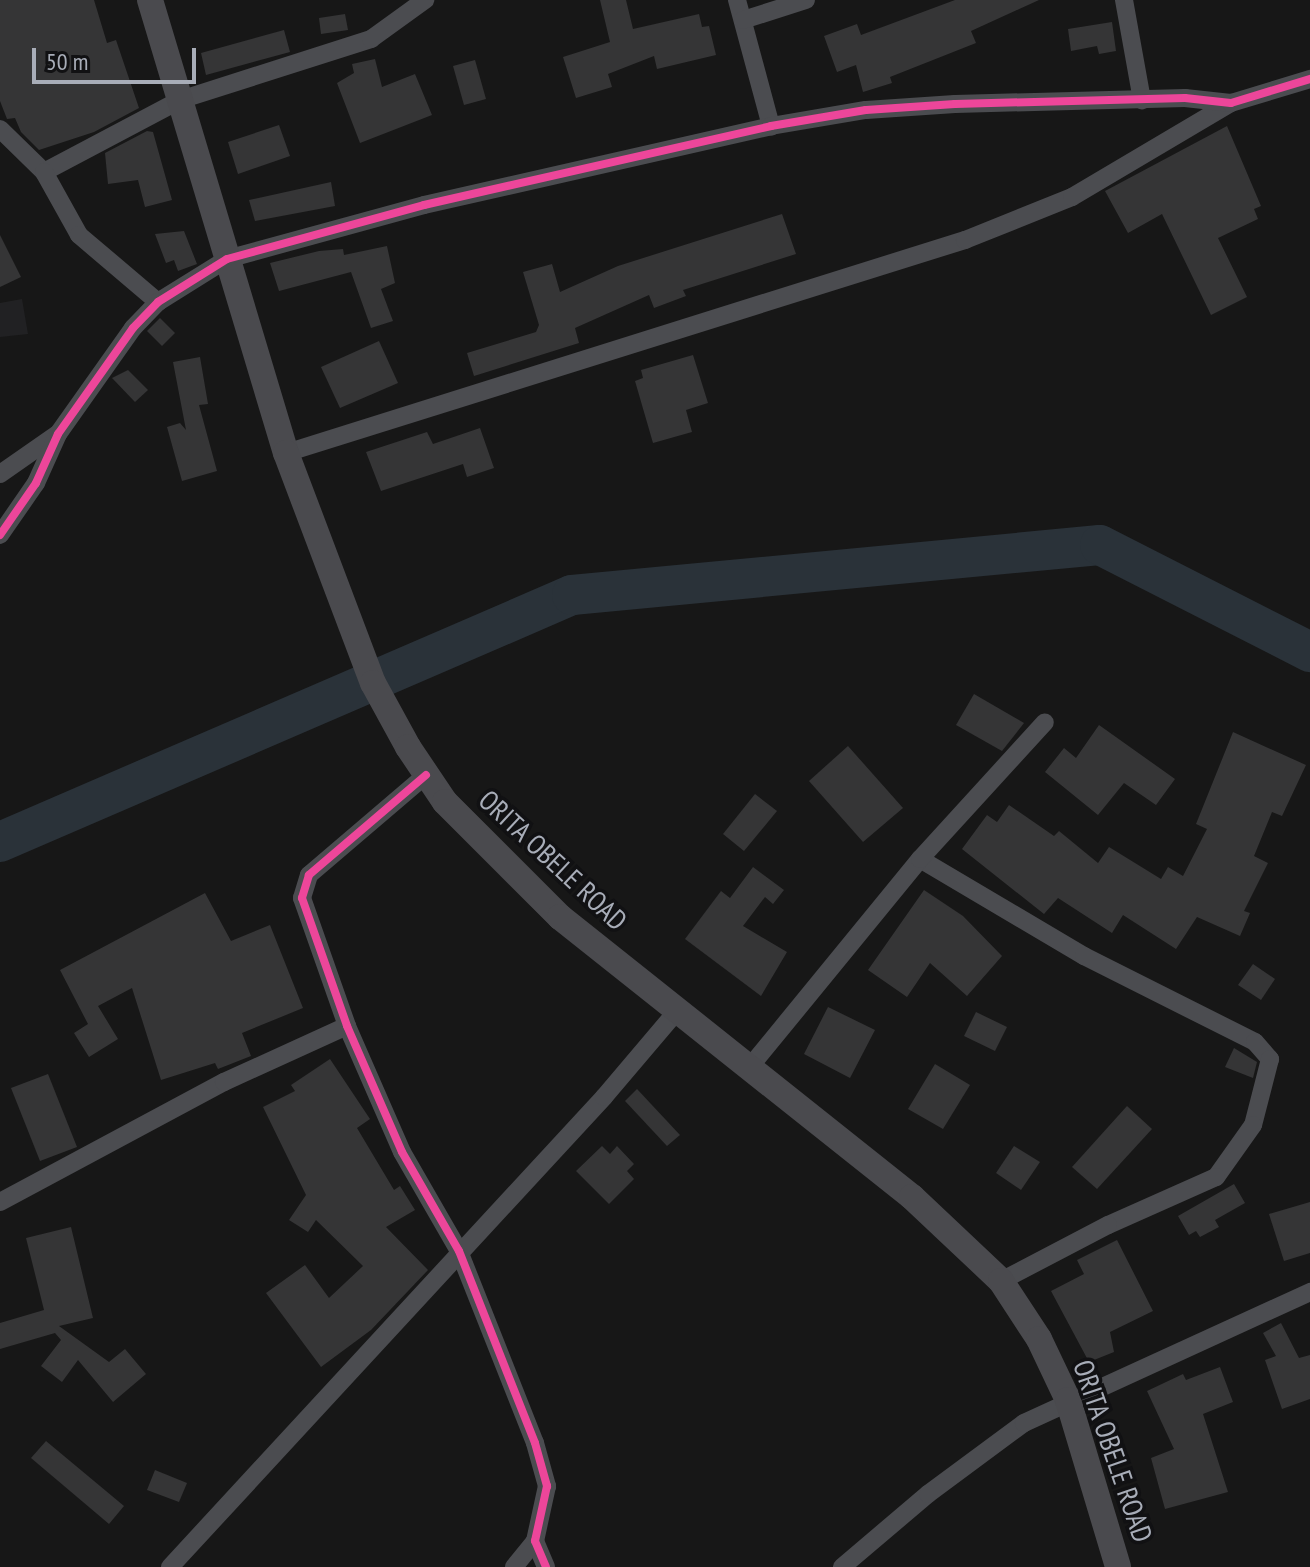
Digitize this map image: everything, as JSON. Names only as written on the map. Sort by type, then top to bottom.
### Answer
[{"type":"main road","name":"ORITA OBELE ROAD","points":[[150,0],[286,453],[373,683],[426,775],[501,863],[676,1012],[912,1197],[1001,1281],[1039,1339],[1068,1400],[1118,1567]]},
{"type":"street","points":[[44,172],[180,100],[371,39],[425,0]]},
{"type":"street","points":[[737,0],[771,126]]},
{"type":"street","points":[[743,20],[806,0]]},
{"type":"street","points":[[1124,0],[1142,100]]},
{"type":"street","points":[[286,453],[965,240],[1072,197],[1231,103],[1310,79]]},
{"type":"street","points":[[0,535],[36,483],[58,434],[133,328],[158,302],[227,259],[424,205],[771,126],[866,110],[1142,100],[1231,103]]},
{"type":"street","points":[[0,129],[44,172],[79,235],[158,302]]},
{"type":"street","points":[[0,474],[58,434]]},
{"type":"street","points":[[749,1068],[920,859],[1045,722]]},
{"type":"street","points":[[426,775],[352,835],[304,884],[302,898],[347,1026],[402,1152],[459,1251],[547,1486],[535,1541],[514,1567]]},
{"type":"street","points":[[920,859],[1084,956],[1255,1042],[1270,1059],[1253,1125],[1216,1177],[1108,1225],[1001,1281]]},
{"type":"street","points":[[170,1567],[676,1012]]},
{"type":"street","points":[[0,1202],[224,1082],[347,1026]]},
{"type":"street","points":[[842,1567],[988,1448],[1068,1400],[1310,1292]]},
{"type":"street","points":[[535,1541],[546,1567]]},
{"type":"shaded area","points":[[22,299],[28,334],[0,337],[0,303]]},
{"type":"building","points":[[0,0],[94,0],[107,43],[116,40],[139,108],[94,132],[39,150],[21,132],[15,118],[7,119],[0,101]]},
{"type":"building","points":[[600,0],[626,0],[633,29],[699,14],[702,27],[709,26],[716,55],[657,69],[654,56],[608,74],[612,87],[576,98],[563,57],[610,42]]},
{"type":"building","points":[[955,0],[1039,0],[971,31],[976,43],[890,77],[892,83],[863,92],[856,65],[837,72],[824,36],[857,24],[861,35]]},
{"type":"building","points":[[345,14],[348,30],[321,34],[319,18]]},
{"type":"building","points":[[1112,22],[1116,51],[1099,54],[1097,46],[1071,51],[1068,29]]},
{"type":"building","points":[[284,30],[290,52],[206,75],[201,53]]},
{"type":"building","points":[[375,59],[382,87],[415,74],[432,115],[360,143],[337,83],[354,73],[352,64]]},
{"type":"building","points":[[475,60],[486,99],[464,105],[453,66]]},
{"type":"building","points":[[279,125],[290,156],[238,174],[228,142]]},
{"type":"building","points":[[1227,126],[1261,206],[1254,209],[1258,219],[1218,238],[1247,297],[1211,315],[1162,214],[1128,233],[1105,191]]},
{"type":"building","points":[[147,131],[153,132],[172,200],[145,207],[138,180],[108,184],[105,153]]},
{"type":"building","points":[[331,182],[335,206],[255,221],[249,200]]},
{"type":"building","points":[[782,214],[796,254],[683,290],[686,296],[654,308],[649,295],[575,328],[579,343],[474,376],[467,353],[536,332],[539,325],[523,272],[552,264],[560,292],[618,266]]},
{"type":"building","points":[[184,231],[197,264],[178,271],[174,260],[166,263],[155,234]]},
{"type":"building","points":[[0,235],[21,277],[0,287]]},
{"type":"building","points":[[387,246],[395,283],[381,289],[393,321],[371,328],[351,272],[279,291],[270,263],[319,251],[343,249],[344,255]]},
{"type":"building","points":[[160,318],[175,333],[162,346],[147,331]]},
{"type":"building","points":[[379,341],[398,383],[340,408],[321,367]]},
{"type":"building","points":[[693,355],[708,403],[686,410],[692,432],[653,443],[635,381],[643,378],[641,370]]},
{"type":"building","points":[[200,357],[208,404],[199,405],[217,471],[182,481],[167,427],[180,423],[186,430],[173,362]]},
{"type":"building","points":[[128,370],[148,390],[135,402],[112,378]]},
{"type":"building","points":[[480,428],[494,468],[467,477],[463,464],[381,491],[366,452],[427,432],[433,444]]},
{"type":"building","points":[[974,694],[1024,723],[1002,751],[956,725]]},
{"type":"building","points":[[1099,725],[1175,779],[1156,805],[1124,783],[1098,815],[1045,772],[1064,748],[1076,758]]},
{"type":"building","points":[[1233,732],[1306,765],[1282,816],[1272,812],[1254,856],[1268,863],[1244,911],[1250,913],[1240,936],[1197,917],[1176,949],[1123,915],[1112,933],[1058,898],[1044,914],[962,849],[987,815],[997,822],[1009,805],[1054,836],[1059,831],[1098,863],[1109,847],[1161,879],[1168,867],[1183,876],[1207,829],[1196,824]]},
{"type":"building","points":[[848,746],[903,808],[863,842],[809,781]]},
{"type":"building","points":[[755,794],[777,811],[744,851],[723,834]]},
{"type":"building","points":[[753,867],[784,890],[773,904],[765,897],[743,926],[787,952],[761,996],[685,939],[721,891],[730,898]]},
{"type":"building","points":[[924,890],[963,916],[1002,956],[967,996],[930,963],[907,997],[868,970]]},
{"type":"building","points":[[205,893],[231,941],[270,925],[303,1008],[242,1033],[251,1056],[218,1069],[215,1063],[161,1080],[132,988],[98,1006],[118,1039],[89,1057],[74,1033],[88,1024],[60,970]]},
{"type":"building","points":[[1253,964],[1275,979],[1261,1000],[1238,985]]},
{"type":"building","points":[[828,1007],[875,1030],[850,1078],[804,1054]]},
{"type":"building","points":[[976,1012],[1007,1027],[995,1051],[964,1036]]},
{"type":"building","points":[[1234,1048],[1257,1062],[1253,1078],[1225,1067]]},
{"type":"building","points":[[330,1059],[370,1119],[357,1128],[394,1190],[400,1186],[415,1210],[386,1227],[428,1270],[371,1330],[321,1367],[266,1293],[305,1265],[329,1298],[363,1266],[316,1220],[308,1232],[289,1220],[306,1195],[263,1107],[295,1091],[291,1085]]},
{"type":"building","points":[[935,1064],[970,1085],[943,1129],[908,1109]]},
{"type":"building","points":[[48,1074],[77,1147],[40,1161],[11,1088]]},
{"type":"building","points":[[637,1089],[680,1135],[667,1146],[625,1101]]},
{"type":"building","points":[[1127,1106],[1152,1129],[1097,1189],[1072,1167]]},
{"type":"building","points":[[602,1146],[610,1154],[617,1146],[634,1164],[627,1171],[634,1179],[609,1204],[576,1171]]},
{"type":"building","points":[[1014,1146],[1040,1162],[1021,1190],[996,1173]]},
{"type":"building","points":[[1234,1184],[1245,1203],[1215,1220],[1219,1227],[1200,1237],[1196,1231],[1189,1235],[1178,1216]]},
{"type":"building","points":[[1310,1202],[1310,1253],[1284,1261],[1269,1214]]},
{"type":"building","points":[[71,1227],[93,1318],[59,1326],[109,1362],[125,1349],[146,1374],[113,1402],[78,1360],[62,1382],[41,1366],[61,1340],[55,1333],[0,1349],[0,1323],[44,1310],[26,1238]]},
{"type":"building","points":[[1117,1240],[1153,1311],[1110,1332],[1114,1352],[1089,1362],[1051,1291],[1084,1274],[1077,1260]]},
{"type":"building","points":[[1281,1323],[1299,1358],[1310,1355],[1310,1399],[1282,1409],[1265,1360],[1276,1356],[1263,1333]]},
{"type":"building","points":[[1220,1367],[1233,1402],[1203,1414],[1228,1492],[1165,1509],[1151,1458],[1174,1449],[1147,1391],[1183,1374],[1186,1380]]},
{"type":"building","points":[[46,1441],[124,1506],[109,1524],[31,1458]]},
{"type":"building","points":[[155,1470],[187,1483],[179,1502],[147,1490]]},
{"type":"waterway","points":[[0,842],[572,595],[1100,545],[1310,652]]},
{"type":"cycle path","points":[[0,535],[36,483],[58,434],[133,328],[158,302],[227,259],[424,205],[771,126],[866,110],[955,104],[1185,98],[1231,103],[1310,79]]},
{"type":"cycle path","points":[[426,775],[309,875],[302,898],[347,1026],[402,1152],[459,1251],[535,1443],[547,1486],[535,1541],[546,1567]]}]
